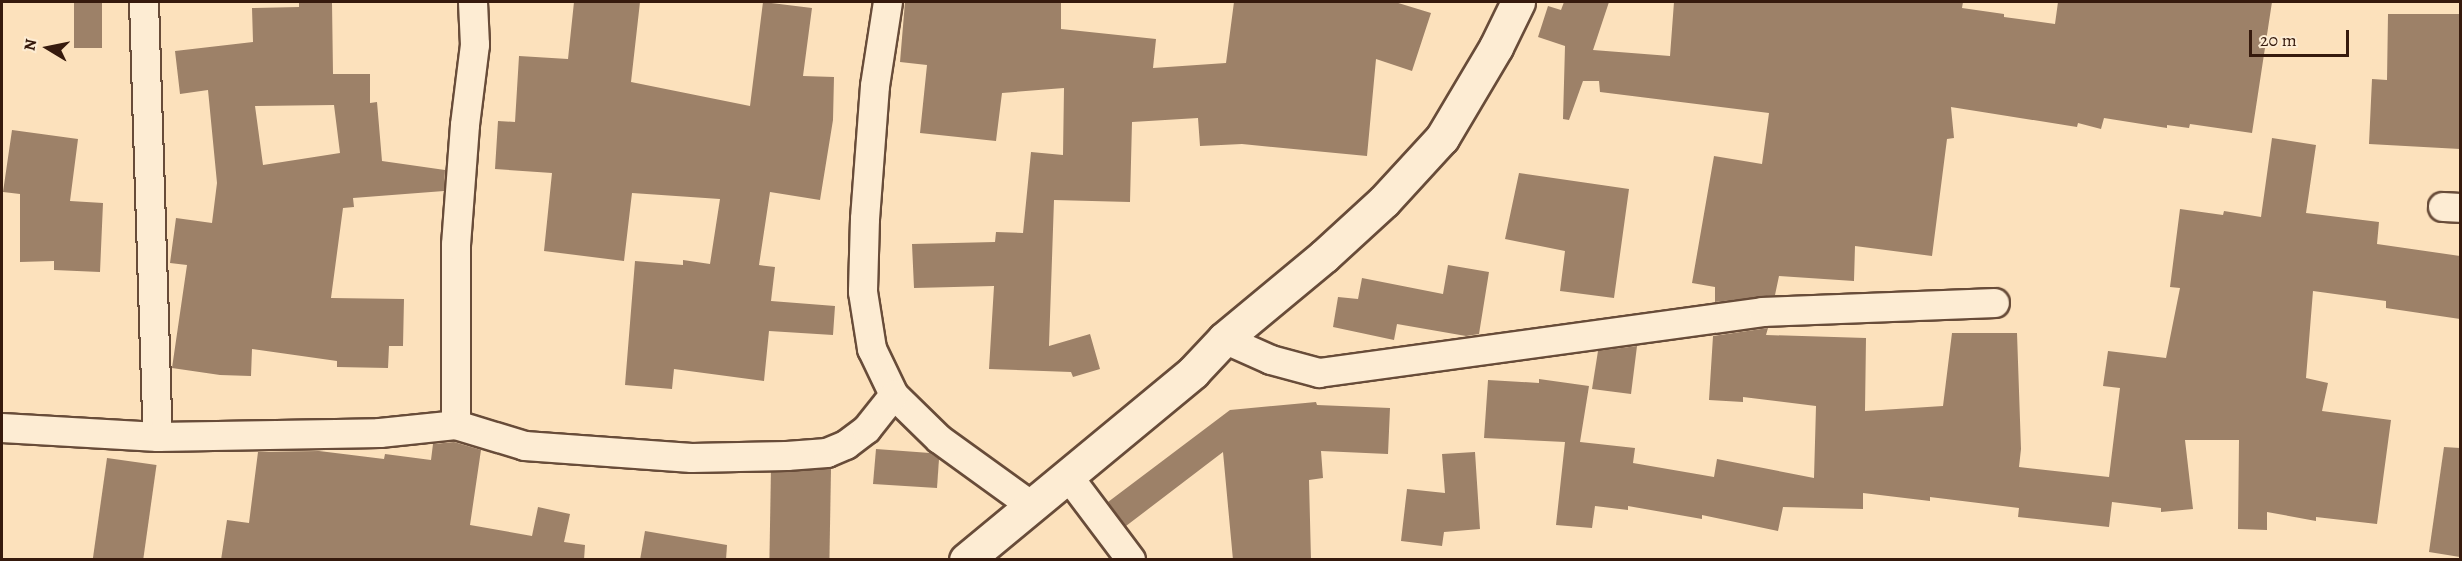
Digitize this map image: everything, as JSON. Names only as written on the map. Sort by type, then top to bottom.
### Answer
[{"type":"street","points":[[144,2],[158,437]]},
{"type":"street","points":[[456,425],[456,245],[465,124],[475,45],[473,2]]},
{"type":"street","points":[[888,2],[874,86],[865,219],[863,292],[872,349],[894,395],[939,440],[1032,506]]},
{"type":"street","points":[[966,560],[1193,372],[1224,339],[1324,256],[1384,201],[1442,138],[1496,47],[1518,2]]},
{"type":"street","points":[[1224,339],[1271,360],[1319,373],[1763,312],[1995,303]]},
{"type":"street","points":[[2,428],[158,437],[380,433],[456,425],[525,446],[692,458],[787,456],[827,453],[846,445],[867,429],[894,395]]},
{"type":"street","points":[[1068,476],[1131,560]]},
{"type":"building","points":[[74,2],[102,2],[102,48],[74,48]]},
{"type":"building","points":[[299,2],[332,2],[333,74],[370,74],[370,103],[377,102],[382,161],[445,170],[444,191],[353,198],[354,207],[343,208],[331,298],[404,299],[403,346],[389,346],[388,368],[337,367],[337,361],[252,349],[251,376],[220,375],[172,368],[187,265],[170,263],[176,218],[212,223],[217,183],[208,90],[180,94],[175,51],[253,42],[252,8],[299,7]],"holes":[[[334,105],[340,153],[263,165],[255,106]]]},
{"type":"building","points":[[574,2],[640,2],[631,82],[750,106],[763,2],[812,8],[803,76],[834,77],[833,120],[820,200],[770,192],[759,265],[775,267],[771,301],[835,306],[833,335],[769,331],[764,381],[674,369],[672,389],[625,385],[635,261],[683,265],[683,260],[710,264],[720,199],[632,193],[624,261],[544,251],[552,173],[495,169],[498,121],[515,122],[519,56],[568,59]]},
{"type":"building","points":[[905,2],[1061,2],[1061,29],[1156,39],[1153,68],[1226,63],[1234,2],[1395,2],[1431,13],[1412,71],[1376,59],[1367,156],[1242,144],[1200,146],[1198,118],[1132,122],[1130,202],[1054,200],[1049,346],[1090,334],[1100,369],[1073,377],[1071,372],[989,369],[994,286],[914,288],[912,244],[995,242],[996,232],[1023,233],[1031,152],[1063,155],[1064,88],[1002,93],[996,141],[920,133],[927,65],[900,62]]},
{"type":"building","points":[[1564,2],[1609,2],[1593,50],[1670,56],[1674,2],[1963,2],[1962,8],[2055,24],[2058,2],[2272,2],[2252,133],[2190,124],[2189,128],[2167,125],[2167,128],[2104,118],[2101,129],[2078,123],[2077,127],[1951,107],[1954,138],[1947,139],[1932,256],[1855,246],[1854,281],[1779,276],[1775,295],[1715,302],[1715,287],[1692,283],[1714,156],[1762,164],[1769,113],[1600,92],[1599,81],[1583,81],[1569,120],[1563,119],[1565,46],[1538,37],[1548,6],[1561,10]]},
{"type":"building","points":[[2388,14],[2460,14],[2460,149],[2369,144],[2372,79],[2387,80]]},
{"type":"building","points":[[12,130],[78,139],[70,201],[103,203],[100,272],[54,270],[54,261],[20,262],[20,194],[3,192]]},
{"type":"building","points":[[2272,138],[2316,145],[2306,213],[2379,222],[2377,244],[2460,256],[2460,319],[2386,308],[2386,301],[2313,291],[2306,378],[2328,383],[2322,411],[2391,420],[2377,524],[2316,517],[2316,521],[2267,512],[2267,530],[2238,529],[2239,440],[2185,440],[2193,509],[2161,512],[2161,508],[2112,502],[2109,527],[2018,517],[2019,508],[1930,497],[1930,501],[1863,493],[1863,509],[1783,507],[1778,531],[1702,515],[1702,519],[1628,506],[1628,510],[1595,506],[1592,528],[1556,525],[1565,442],[1484,438],[1488,380],[1539,383],[1539,379],[1589,386],[1580,442],[1635,448],[1633,463],[1714,477],[1717,459],[1814,478],[1816,406],[1743,397],[1743,402],[1709,400],[1713,336],[1768,328],[1766,335],[1866,338],[1865,411],[1943,406],[1952,333],[2017,333],[2021,449],[2019,467],[2109,477],[2120,388],[2103,386],[2108,351],[2166,358],[2180,288],[2170,287],[2180,209],[2223,215],[2224,211],[2261,217]]},
{"type":"building","points":[[1519,173],[1629,189],[1614,298],[1560,291],[1565,251],[1505,239]]},
{"type":"building","points":[[1448,265],[1489,272],[1479,334],[1466,336],[1397,324],[1394,340],[1333,327],[1338,297],[1358,299],[1362,278],[1443,294]]},
{"type":"building","points":[[1637,346],[1631,394],[1592,389],[1598,351]]},
{"type":"building","points":[[1316,402],[1317,405],[1390,408],[1388,454],[1321,451],[1323,478],[1309,480],[1311,560],[1233,560],[1223,452],[1126,526],[1108,502],[1230,410]]},
{"type":"building","points":[[454,442],[481,450],[470,525],[532,536],[538,507],[570,514],[564,542],[585,545],[584,560],[221,560],[227,520],[249,523],[258,452],[319,451],[384,459],[385,454],[431,460],[433,444]]},
{"type":"building","points":[[2444,447],[2460,448],[2460,557],[2429,552]]},
{"type":"building","points":[[876,449],[930,453],[939,459],[937,488],[873,484]]},
{"type":"building","points":[[1475,452],[1480,529],[1444,532],[1442,546],[1401,541],[1407,489],[1445,493],[1442,454]]},
{"type":"building","points":[[107,458],[157,465],[143,560],[93,560]]},
{"type":"building","points":[[771,468],[831,469],[829,560],[769,559]]},
{"type":"building","points":[[645,531],[727,545],[726,560],[640,560]]}]
